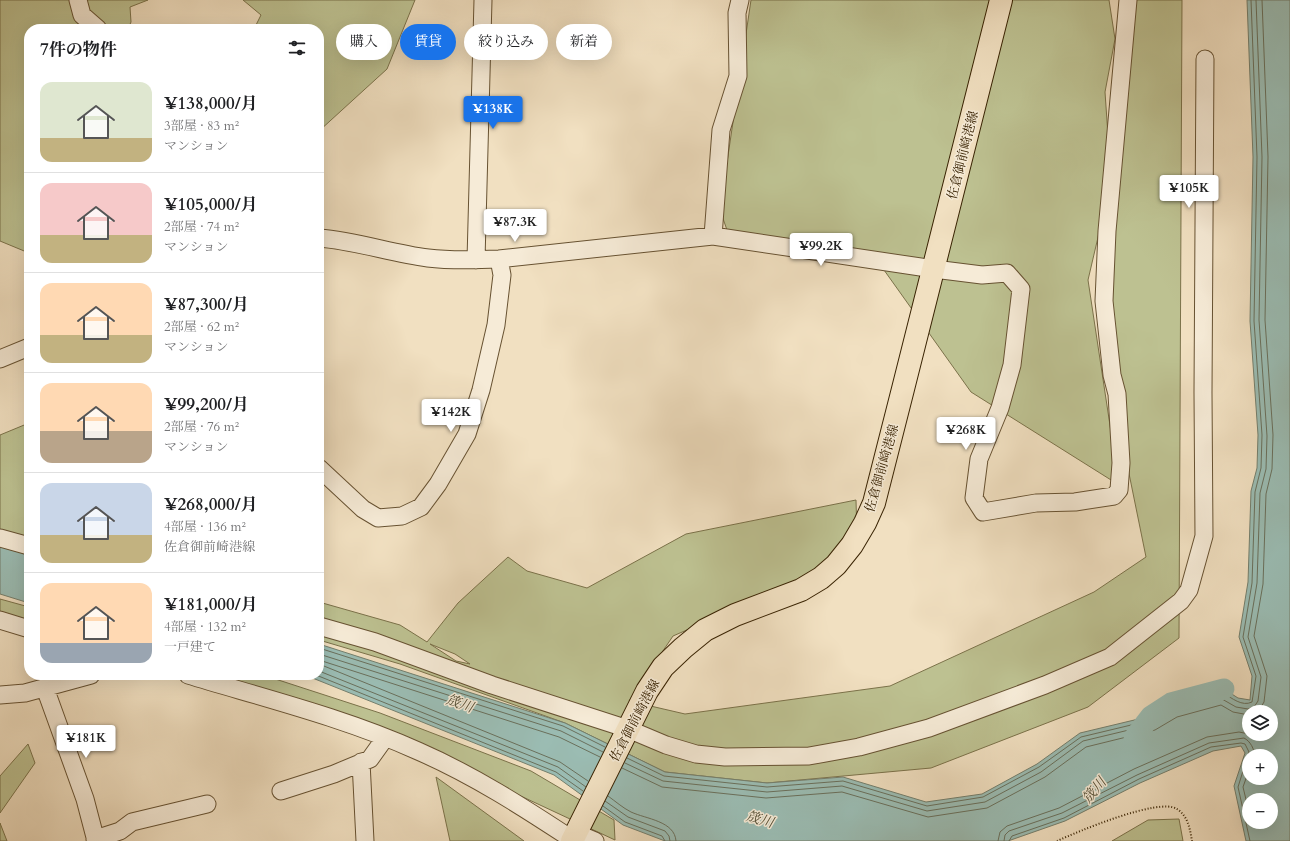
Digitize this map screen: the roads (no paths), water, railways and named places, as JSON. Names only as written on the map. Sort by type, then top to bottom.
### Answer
[{"type":"main road","name":"佐倉御前崎港線","points":[[579,839],[627,731],[647,691],[659,673],[683,648],[705,630],[735,615],[801,590],[821,578],[836,565],[852,545],[865,523],[874,503],[1001,0]]},
{"type":"street","points":[[78,0],[82,15],[92,24]]},
{"type":"street","points":[[476,260],[483,0]]},
{"type":"street","points":[[713,236],[721,130],[738,76],[737,13],[740,0]]},
{"type":"street","points":[[324,238],[344,240],[428,258],[476,260],[499,259],[713,236],[934,269],[982,275],[1007,274],[1021,289],[1012,365],[1000,408],[979,459],[974,498],[983,512],[1036,503],[1075,502],[1114,496],[1119,490],[1121,463],[1116,394],[1112,375],[1104,293],[1108,224],[1128,0]]},
{"type":"street","points":[[324,627],[375,642],[492,685],[681,750],[696,754],[725,757],[809,756],[860,747],[929,728],[1045,685],[1110,657],[1181,601],[1189,590],[1204,536],[1203,393],[1205,59]]},
{"type":"street","points":[[324,473],[363,508],[378,518],[402,516],[421,507],[438,484],[469,426],[481,390],[496,325],[502,275],[499,259]]},
{"type":"street","points":[[0,359],[24,349]]},
{"type":"street","points":[[0,538],[24,545]]},
{"type":"street","points":[[0,620],[24,627]]},
{"type":"street","points":[[0,695],[25,693],[73,680]]},
{"type":"street","points":[[204,680],[299,709],[417,750],[471,776],[579,839]]},
{"type":"street","points":[[45,688],[85,799],[96,840],[120,831],[132,822],[207,804]]},
{"type":"street","points":[[281,791],[334,774],[370,759],[385,738]]},
{"type":"street","points":[[361,762],[365,841]]},
{"type":"water","points":[[1247,0],[1290,0],[1290,841],[1246,841],[1243,829],[1278,829],[1278,793],[1242,793],[1242,823],[1234,786],[1242,762],[1242,785],[1278,785],[1278,749],[1243,749],[1241,746],[1213,751],[1140,783],[1065,821],[1008,841],[665,841],[623,825],[554,775],[317,680],[324,680],[324,646],[565,723],[665,772],[767,783],[843,777],[926,802],[982,794],[1037,764],[1080,733],[1151,716],[1171,703],[1224,689],[1238,698],[1250,700],[1252,676],[1239,637],[1248,582],[1251,491],[1257,468],[1258,435],[1250,321],[1253,157]]},
{"type":"water","points":[[0,543],[24,553],[24,601],[0,594]]},
{"type":"waterway","name":"筬川","points":[[1134,738],[1151,716],[1171,703],[1224,689]]}]
